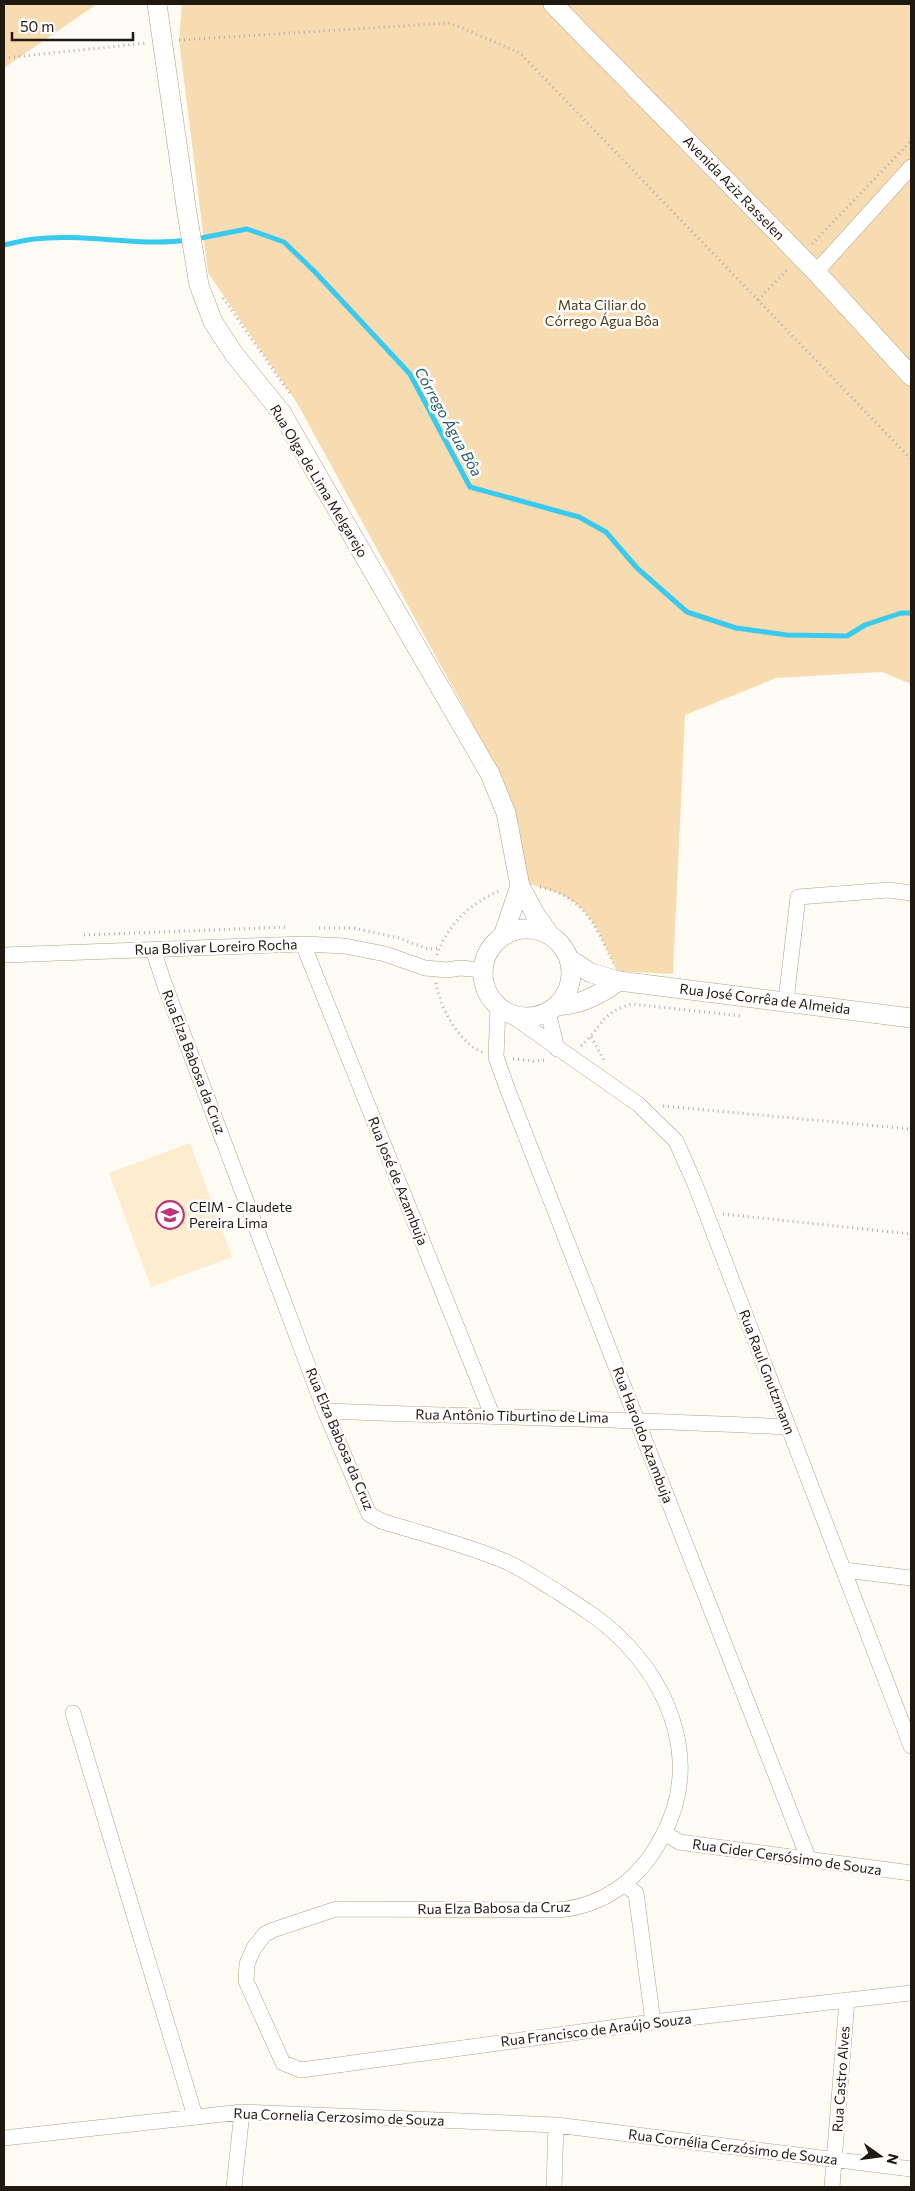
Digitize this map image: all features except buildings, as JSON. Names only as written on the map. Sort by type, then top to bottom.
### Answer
[{"type":"street","name":"Rua Olga de Lima Melgarejo","points":[[157,4],[186,213],[199,285],[213,322],[234,354],[281,412],[490,774],[506,813],[520,884],[535,914],[549,934]]},
{"type":"street","name":"Avenida Aziz Rasselen","points":[[553,4],[816,272],[911,376]]},
{"type":"street","points":[[816,272],[911,167]]},
{"type":"street","points":[[503,936],[520,884]]},
{"type":"street","points":[[786,1001],[798,897],[889,890],[911,893]]},
{"type":"street","points":[[552,1009],[565,996],[570,985],[572,972],[565,949],[549,934],[538,930],[514,930],[503,936],[493,945],[486,957],[483,970],[486,990],[501,1009],[515,1016],[526,1018],[552,1009],[584,1002],[619,981]]},
{"type":"street","name":"Rua Bolivar Loreiro Rocha","points":[[4,955],[303,944],[345,946],[384,954],[425,968],[483,970]]},
{"type":"street","name":"Rua José de Azambuja","points":[[303,944],[493,1417]]},
{"type":"street","name":"Rua Elza Babosa da Cruz","points":[[153,949],[164,983],[325,1411],[369,1514],[381,1521],[507,1562],[600,1620],[632,1651],[646,1669],[666,1704],[678,1737],[681,1755],[678,1795],[665,1833],[648,1861],[625,1885],[598,1901],[568,1909],[336,1909],[280,1926],[265,1934],[250,1956],[246,1981],[283,2063]]},
{"type":"street","name":"Rua José Corrêa de Almeida","points":[[569,959],[591,973],[619,981],[911,1018]]},
{"type":"street","name":"Rua Raul Gnutzmann","points":[[501,1009],[638,1104],[676,1141],[695,1184],[911,1746]]},
{"type":"street","name":"Rua Haroldo Azambuja","points":[[501,1009],[496,1057],[809,1860]]},
{"type":"street","points":[[552,1009],[562,1052]]},
{"type":"street","name":"Rua Antônio Tiburtino de Lima","points":[[325,1411],[493,1417],[637,1419],[788,1427]]},
{"type":"street","points":[[844,1570],[911,1578]]},
{"type":"street","points":[[72,1713],[195,2116]]},
{"type":"street","name":"Rua Cider Cersósimo de Souza","points":[[665,1833],[679,1842],[911,1873]]},
{"type":"street","points":[[625,1885],[636,1893],[653,2022]]},
{"type":"street","name":"Rua Francisco de Araújo Souza","points":[[283,2063],[301,2070],[653,2022],[911,1993]]},
{"type":"street","name":"Rua Castro Alves","points":[[832,2187],[847,2000]]},
{"type":"street","points":[[234,2187],[242,2112]]},
{"type":"street","name":"Rua Cornelia Cerzosimo de Souza","points":[[4,2138],[242,2112],[556,2125]]},
{"type":"street","points":[[554,2187],[556,2125]]},
{"type":"street","name":"Rua Cornélia Cerzósimo de Souza","points":[[556,2125],[911,2169]]},
{"type":"path","points":[[170,41],[450,23],[520,53],[911,459]]},
{"type":"path","points":[[4,58],[150,43]]},
{"type":"path","points":[[811,245],[911,141]]},
{"type":"path","points":[[758,300],[791,266]]},
{"type":"path","points":[[440,948],[455,922],[472,906],[520,884]]},
{"type":"path","points":[[562,1052],[577,1050],[591,1037],[600,1021],[617,1008],[632,1004],[748,1016]]},
{"type":"path","points":[[638,1104],[911,1129]]},
{"type":"path","points":[[705,1213],[911,1234]]},
{"type":"shaded area","name":"CEIM - Claudete Pereira Lima","points":[[190,1143],[232,1257],[151,1287],[109,1173]]},
{"type":"green space","points":[[4,4],[97,4],[4,68]]},
{"type":"green space","name":"Mata Ciliar do Córrego Água Bôa","points":[[182,4],[911,4],[911,684],[882,672],[776,678],[685,715],[673,974],[617,971],[602,938],[586,913],[564,896],[548,889],[528,884],[519,826],[499,775],[469,717],[297,403],[208,273],[179,40]]},
{"type":"waterway","name":"Córrego Água Bôa","points":[[196,239],[247,229],[284,242],[315,272],[410,374],[470,487],[579,517],[606,532],[637,568],[687,612],[736,628],[787,635],[847,636],[865,625],[901,613],[911,613]]},
{"type":"waterway","name":"Córrego Água Bôa","points":[[4,245],[30,239],[53,238],[150,242],[188,240]]},
{"type":"place","name":"CEIM - Claudete Pereira Lima","points":[[170,1215]]}]
